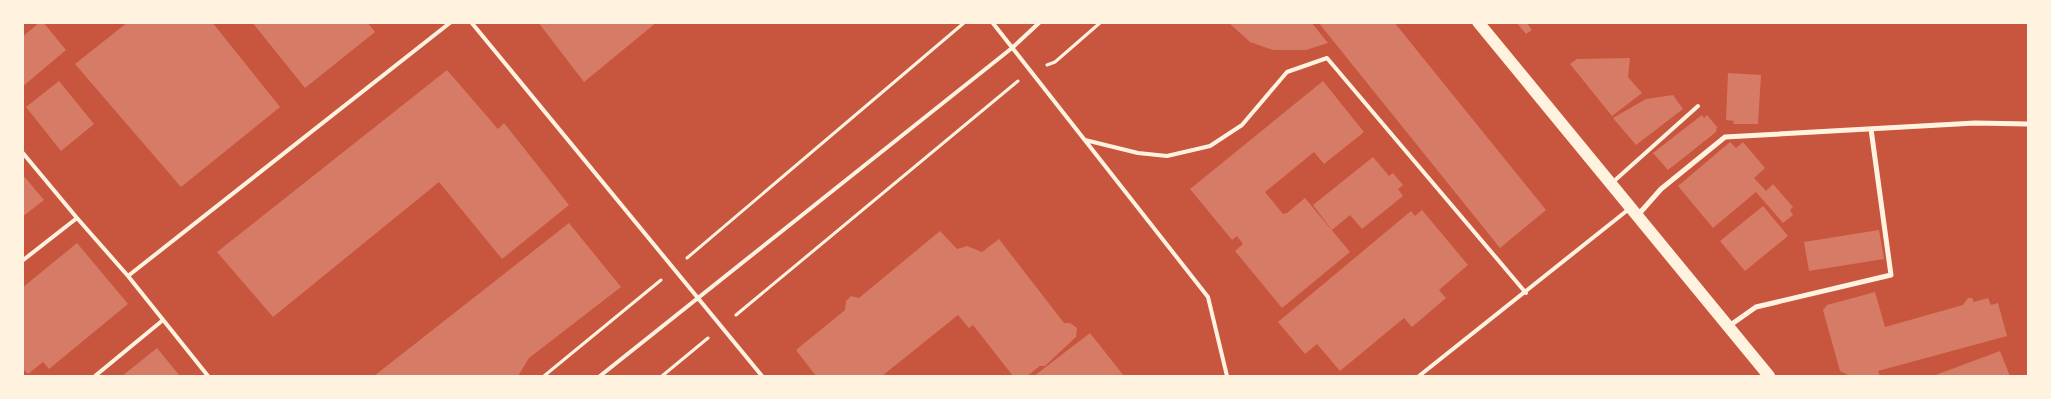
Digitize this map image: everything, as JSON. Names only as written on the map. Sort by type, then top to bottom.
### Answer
[{"type":"main road","points":[[1478,22],[1769,376]]},
{"type":"street","points":[[1634,211],[1725,137],[1975,123],[2028,124]]},
{"type":"street","points":[[1728,326],[1756,307],[1891,275],[1871,129]]},
{"type":"lane","points":[[128,276],[451,22]]},
{"type":"lane","points":[[471,22],[762,376]]},
{"type":"lane","points":[[992,22],[1208,297],[1227,376]]},
{"type":"lane","points":[[600,376],[1012,48],[1040,22]]},
{"type":"lane","points":[[1085,140],[1138,154],[1167,156],[1210,146],[1242,125],[1287,72],[1327,58],[1526,293]]},
{"type":"lane","points":[[1611,184],[1698,106]]},
{"type":"lane","points":[[22,152],[128,276],[208,376]]},
{"type":"lane","points":[[1419,376],[1634,211]]},
{"type":"lane","points":[[22,261],[77,218]]},
{"type":"lane","points":[[96,376],[163,320]]},
{"type":"path","points":[[544,376],[965,22]]},
{"type":"path","points":[[662,376],[1031,71],[1055,62],[1101,22]]},
{"type":"building","points":[[40,22],[43,22],[66,50],[22,87],[22,37]]},
{"type":"building","points":[[128,22],[212,22],[280,107],[181,187],[75,64]]},
{"type":"building","points":[[252,22],[367,22],[375,32],[305,88]]},
{"type":"building","points":[[538,22],[657,22],[584,82]]},
{"type":"building","points":[[1228,22],[1311,22],[1328,43],[1306,50],[1273,50],[1250,42]]},
{"type":"building","points":[[1318,22],[1394,22],[1546,210],[1500,248]]},
{"type":"building","points":[[1516,22],[1526,22],[1532,30],[1526,34]]},
{"type":"building","points":[[1630,58],[1628,77],[1642,93],[1612,116],[1570,64],[1577,59]]},
{"type":"building","points":[[447,70],[498,129],[504,123],[569,205],[502,259],[439,182],[273,317],[217,252]]},
{"type":"building","points":[[1728,73],[1761,75],[1758,124],[1733,124],[1734,121],[1726,120]]},
{"type":"building","points":[[59,81],[94,124],[61,151],[26,107]]},
{"type":"building","points":[[1323,81],[1364,132],[1324,164],[1314,152],[1265,192],[1283,214],[1287,213],[1305,198],[1350,252],[1282,308],[1235,251],[1243,244],[1237,236],[1232,240],[1190,189]]},
{"type":"building","points":[[1673,95],[1683,109],[1636,145],[1613,118],[1646,99]]},
{"type":"building","points":[[1702,115],[1704,118],[1707,115],[1717,127],[1716,132],[1668,170],[1653,153]]},
{"type":"building","points":[[1730,142],[1736,148],[1743,142],[1765,168],[1754,178],[1766,191],[1773,184],[1793,207],[1790,210],[1793,215],[1783,223],[1756,192],[1713,228],[1678,186]]},
{"type":"building","points":[[1373,157],[1389,176],[1393,173],[1403,185],[1398,189],[1403,196],[1362,229],[1350,215],[1332,230],[1313,205]]},
{"type":"building","points":[[22,174],[44,200],[22,217]]},
{"type":"building","points":[[1763,206],[1788,236],[1745,271],[1720,241]]},
{"type":"building","points":[[1422,210],[1468,265],[1439,290],[1446,298],[1412,327],[1404,318],[1340,371],[1317,344],[1305,354],[1278,322],[1411,211],[1415,216]]},
{"type":"building","points":[[569,223],[621,287],[529,358],[518,376],[374,376]]},
{"type":"building","points":[[1879,230],[1884,259],[1809,271],[1804,242]]},
{"type":"building","points":[[940,231],[957,249],[967,246],[982,252],[999,239],[1064,323],[1070,323],[1077,328],[1076,337],[1045,366],[1040,366],[1027,376],[1013,376],[973,325],[969,328],[958,315],[882,376],[816,376],[796,350],[845,310],[846,301],[851,296],[859,298]]},
{"type":"building","points":[[77,243],[128,304],[49,369],[43,362],[28,374],[22,368],[22,288]]},
{"type":"building","points":[[1875,292],[1885,327],[1963,305],[1968,298],[1972,298],[1974,302],[1988,298],[1991,305],[1998,303],[2007,336],[1878,371],[1880,376],[1848,375],[1840,371],[1823,310],[1827,305]]},
{"type":"building","points":[[1090,333],[1124,376],[1034,376]]},
{"type":"building","points":[[157,348],[180,376],[122,376]]},
{"type":"building","points":[[2000,351],[2010,376],[1933,376]]}]
